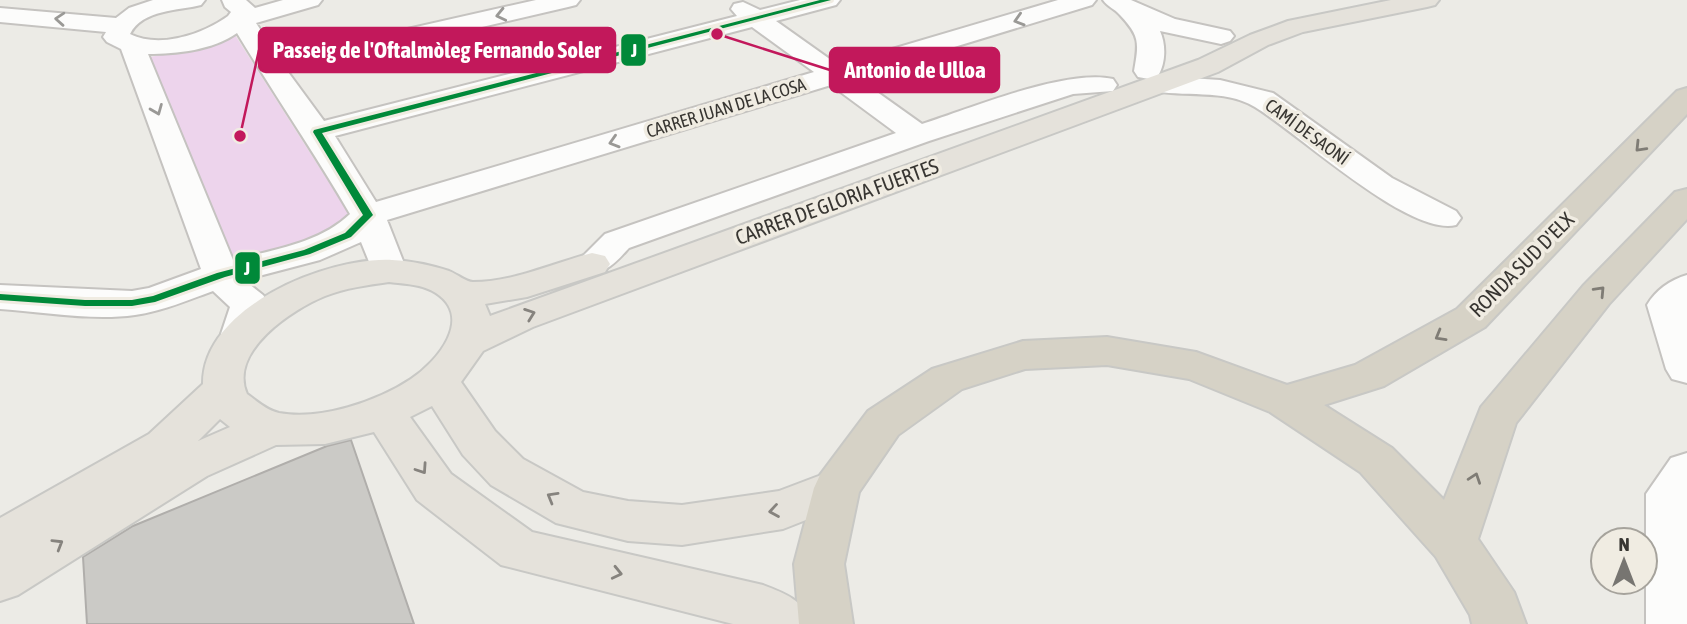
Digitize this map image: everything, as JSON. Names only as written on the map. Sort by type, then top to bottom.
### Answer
[{"type":"highway","name":"RONDA SUD D'ELX","points":[[1285,401],[1369,376],[1471,318],[1687,97]]},
{"type":"highway","points":[[1453,542],[1496,418],[1595,295],[1687,199]]},
{"type":"highway","points":[[826,624],[819,564],[837,488],[883,423],[947,379],[1023,355],[1107,351],[1196,366],[1285,401],[1376,460],[1453,542],[1502,619]]},
{"type":"main road","points":[[1153,77],[1221,36],[1259,22],[1306,10],[1368,0]]},
{"type":"main road","name":"CARRER DE GLORIA FUERTES","points":[[462,295],[514,289],[919,152],[1103,85],[1211,64],[1259,40],[1297,26],[1427,0]]},
{"type":"main road","name":"CARRER DE GLORIA FUERTES","points":[[468,342],[519,318],[1153,77]]},
{"type":"main road","points":[[389,271],[419,274],[444,281],[462,295],[471,316],[468,342],[438,380],[384,413],[325,429],[271,428],[238,414],[222,390],[224,363],[242,334],[271,309],[308,289],[349,276],[389,271]]},
{"type":"main road","points":[[438,380],[480,443],[507,472],[573,509],[628,521],[682,525],[783,510],[837,488]]},
{"type":"main road","points":[[0,544],[165,446],[222,390]]},
{"type":"main road","points":[[384,413],[435,487],[519,550],[763,608],[786,624]]},
{"type":"main road","points":[[0,579],[191,463],[271,428]]},
{"type":"street","points":[[127,36],[148,10],[193,0]]},
{"type":"street","points":[[236,8],[310,0]]},
{"type":"street","points":[[271,68],[568,0]]},
{"type":"street","points":[[731,0],[918,135]]},
{"type":"street","points":[[317,132],[828,0]]},
{"type":"street","name":"CARRER JUAN DE LA COSA","points":[[368,215],[1084,0]]},
{"type":"street","points":[[1121,2],[1178,31],[1221,36]]},
{"type":"street","points":[[1121,2],[1148,28],[1153,41],[1153,77]]},
{"type":"street","points":[[0,15],[127,36],[164,46],[196,41],[221,32],[236,8]]},
{"type":"street","points":[[236,8],[271,68],[296,107],[317,132],[368,215],[389,271]]},
{"type":"street","points":[[127,36],[222,275],[230,288],[250,304],[242,334]]},
{"type":"street","points":[[1211,64],[1226,77],[1263,99]]},
{"type":"street","name":"CAMÍ DE SAONÍ","points":[[1153,77],[1220,88],[1263,99],[1381,185],[1444,218]]},
{"type":"street","name":"CARRER DE GLORIA FUERTES","points":[[595,262],[617,241],[918,135],[1070,86],[1103,85]]},
{"type":"street","points":[[0,297],[85,303],[132,303],[155,299],[222,275],[262,266],[348,235],[368,215]]},
{"type":"street","points":[[1687,287],[1667,305],[1687,369]]},
{"type":"street","points":[[1673,624],[1670,494],[1687,471]]},
{"type":"street","points":[[0,524],[19,514],[92,489]]},
{"type":"shaded area","points":[[235,35],[349,214],[340,228],[258,259],[229,256],[150,57],[209,46]]},
{"type":"building","points":[[351,440],[414,624],[87,624],[83,557],[133,526],[327,446]]},
{"type":"transit line","name":"J","points":[[0,297],[85,303],[132,303],[155,299],[221,275],[307,252],[348,235],[368,215],[317,132],[828,0]]},
{"type":"place","name":"Antonio de Ulloa","points":[[717,34]]},
{"type":"place","name":"Passeig de l'Oftalmòleg Fernando Soler","points":[[240,136]]}]
